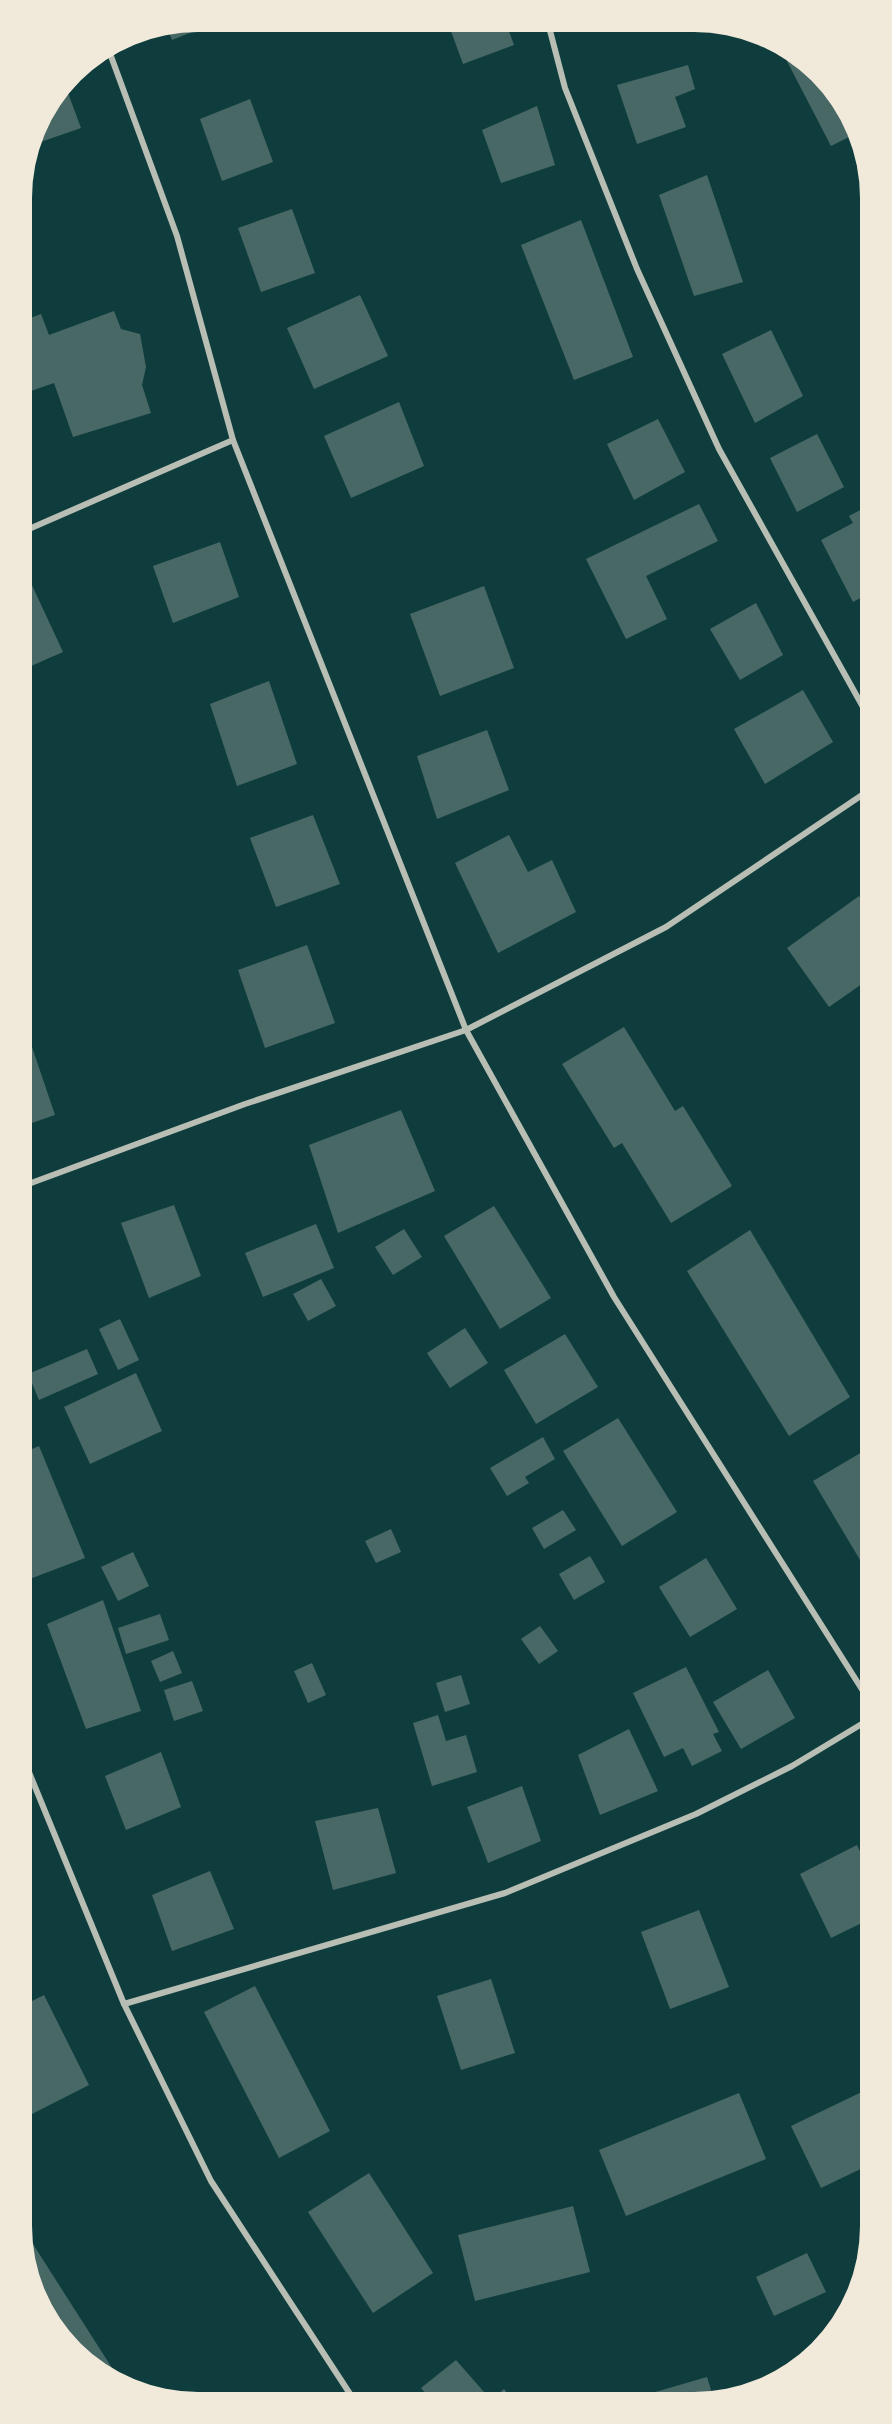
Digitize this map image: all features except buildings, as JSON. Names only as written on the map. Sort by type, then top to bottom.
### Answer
[{"type":"street","points":[[550,32],[565,88],[637,269],[719,449],[860,703]]},
{"type":"street","points":[[111,56],[177,236],[233,440],[466,1030],[614,1297],[860,1686]]},
{"type":"street","points":[[32,528],[233,440]]},
{"type":"street","points":[[32,1183],[245,1104],[466,1030],[666,927],[860,796]]},
{"type":"street","points":[[124,2004],[505,1893],[696,1814],[792,1766],[860,1725]]},
{"type":"street","points":[[32,1780],[124,2004],[211,2181],[349,2392]]}]
